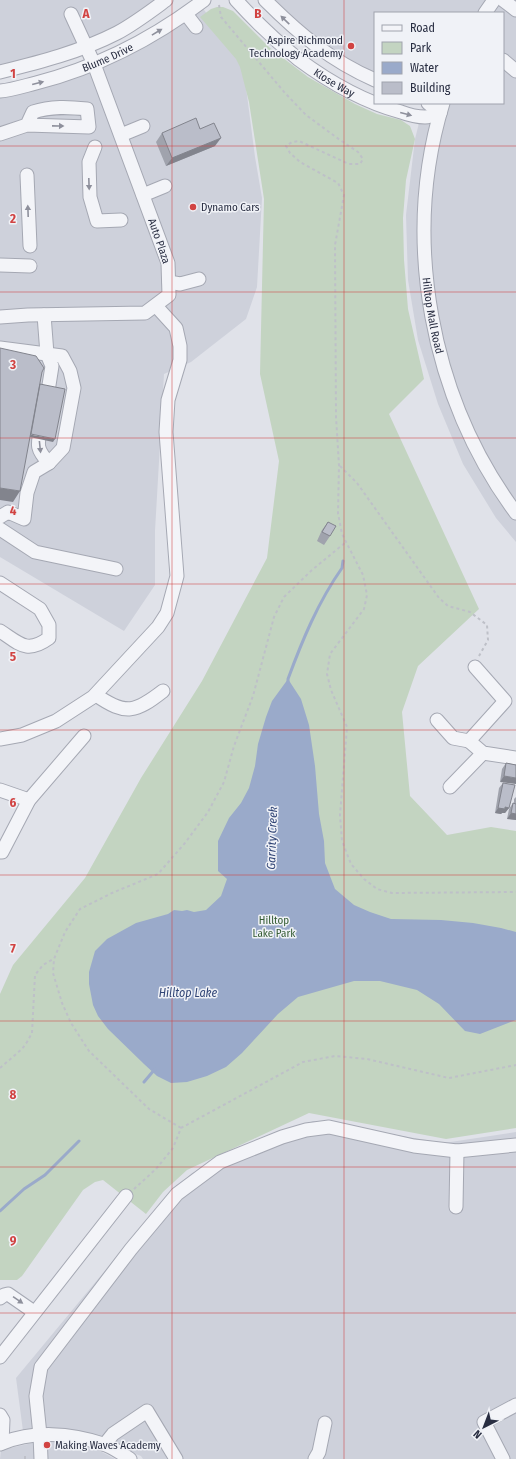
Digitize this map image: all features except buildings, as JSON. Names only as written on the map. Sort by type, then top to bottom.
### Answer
[{"type":"street","name":"Blume Drive","points":[[0,72],[47,61],[87,46],[118,32],[166,0]]},
{"type":"street","name":"Blume Drive","points":[[0,91],[53,79],[94,64],[135,46],[186,14],[204,0]]},
{"type":"street","name":"Klose Way","points":[[236,0],[289,52],[317,72],[342,87],[374,103]]},
{"type":"street","name":"Klose Way","points":[[265,0],[318,48],[348,67],[374,80]]},
{"type":"street","points":[[503,0],[516,10]]},
{"type":"street","name":"Auto Plaza","points":[[2,314],[145,313],[169,295],[168,263],[87,46],[71,14]]},
{"type":"street","points":[[186,14],[196,27]]},
{"type":"street","points":[[504,61],[516,71]]},
{"type":"street","name":"Klose Way","points":[[377,104],[410,115],[425,117],[432,116],[441,108]]},
{"type":"street","points":[[431,104],[441,108]]},
{"type":"street","name":"Hilltop Mall Road","points":[[441,108],[431,151],[425,209],[426,266],[430,304],[448,380],[462,416],[485,464],[516,513]]},
{"type":"street","points":[[0,134],[27,125]]},
{"type":"street","points":[[120,135],[143,126]]},
{"type":"street","points":[[95,146],[89,162],[90,197],[97,221],[121,220]]},
{"type":"street","points":[[27,175],[30,246]]},
{"type":"street","points":[[143,195],[165,186]]},
{"type":"street","points":[[0,265],[30,266]]},
{"type":"street","points":[[169,282],[180,284],[199,279]]},
{"type":"street","points":[[0,739],[22,735],[56,721],[96,695],[158,627],[167,613],[177,576],[166,432],[168,400],[180,360],[180,346],[176,328],[156,306]]},
{"type":"street","points":[[44,314],[47,354],[52,366],[52,372],[38,445],[40,454],[49,463]]},
{"type":"street","points":[[0,348],[62,356],[70,371],[74,388],[63,448],[49,463],[34,472],[27,493],[24,519],[8,512],[0,517]]},
{"type":"street","points":[[0,529],[35,552],[116,569]]},
{"type":"street","points":[[0,583],[40,609],[49,625],[49,638],[39,645],[25,647],[0,632]]},
{"type":"street","points":[[469,741],[505,701],[475,667]]},
{"type":"street","points":[[96,695],[105,702],[127,709],[138,708],[163,691]]},
{"type":"street","points":[[437,720],[454,738],[469,741],[483,753],[516,758]]},
{"type":"street","points":[[0,852],[2,852],[29,800],[84,736]]},
{"type":"street","points":[[450,787],[483,753]]},
{"type":"street","points":[[0,790],[29,800]]},
{"type":"street","points":[[41,1459],[36,1396],[41,1367],[131,1249],[177,1194],[220,1162],[282,1137],[306,1130],[329,1127],[414,1146],[458,1151],[516,1145]]},
{"type":"street","points":[[456,1207],[458,1151]]},
{"type":"street","points":[[0,1357],[126,1196]]},
{"type":"street","points":[[0,1298],[8,1294],[34,1312]]},
{"type":"street","points":[[503,1459],[484,1422],[516,1405]]},
{"type":"street","points":[[105,1444],[114,1434],[147,1412],[176,1459]]},
{"type":"street","points":[[0,1415],[2,1420],[1,1443],[19,1438],[61,1434],[105,1444],[130,1459]]},
{"type":"street","points":[[315,1459],[319,1452],[325,1423]]},
{"type":"path","points":[[219,5],[221,16],[290,98],[306,115],[358,152],[363,159],[360,164],[349,164],[300,141],[292,142],[286,146],[290,153],[300,162],[338,183],[344,195],[336,245],[336,417],[339,465],[338,513],[342,534],[363,575],[368,595],[364,609],[330,654],[327,674],[331,690],[347,727],[340,815],[342,841],[351,864],[364,879],[377,889],[392,893],[516,892]]},
{"type":"path","points":[[339,465],[357,482],[439,598],[448,606],[470,612],[487,625],[488,640],[480,652],[475,667]]},
{"type":"path","points":[[181,1128],[149,1109],[89,1051],[71,1023],[62,1003],[53,973],[54,959],[66,932],[80,909],[112,893],[158,874],[185,843],[208,812],[224,782],[234,746],[253,696],[274,617],[284,597],[312,570],[346,542]]},
{"type":"path","points":[[0,1068],[22,1049],[32,1033],[35,975],[43,964],[54,959]]},
{"type":"path","points":[[126,1196],[156,1169],[173,1148],[181,1128],[303,1062],[335,1056],[367,1059],[449,1078],[516,1065]]},
{"type":"shaded area","points":[[0,0],[159,0],[86,49],[0,68]]},
{"type":"shaded area","points":[[274,0],[516,0],[516,542],[496,518],[463,464],[438,404],[418,340],[408,280],[406,215],[415,139],[424,104],[504,104],[504,12],[374,12],[374,72],[353,63],[300,28]]},
{"type":"shaded area","points":[[202,7],[243,64],[262,198],[257,287],[246,319],[191,362],[164,374],[155,531],[155,585],[124,631],[0,557],[0,93],[93,71]]},
{"type":"shaded area","points":[[313,1121],[444,1143],[516,1132],[516,1459],[143,1459],[141,1456],[72,1430],[23,1431],[16,1378],[166,1197],[192,1173]]},
{"type":"shaded area","name":"Making Waves Academy","points":[[46,1440],[98,1450],[115,1459],[0,1459],[1,1450]]},
{"type":"green space","name":"Hilltop Lake Park","points":[[223,7],[233,11],[270,48],[308,77],[355,104],[377,114],[401,120],[410,126],[415,139],[406,180],[403,218],[404,260],[408,309],[424,379],[389,414],[479,609],[418,666],[402,712],[410,796],[447,835],[491,827],[516,831],[516,1128],[446,1139],[309,1113],[187,1170],[163,1192],[146,1214],[103,1180],[95,1182],[83,1190],[22,1276],[17,1280],[0,1280],[0,994],[13,965],[85,878],[141,778],[202,681],[267,558],[279,461],[260,374],[264,199],[249,102],[240,67],[236,59],[200,17],[211,9]]},
{"type":"water","name":"Hilltop Lake","points":[[288,679],[301,699],[309,725],[315,766],[319,814],[324,841],[325,863],[335,889],[354,905],[391,919],[441,920],[473,923],[516,932],[516,1020],[480,1034],[465,1031],[439,1004],[417,990],[380,981],[354,981],[298,997],[278,1014],[242,1053],[226,1067],[207,1076],[187,1082],[171,1083],[157,1076],[108,1029],[98,1016],[93,1005],[89,984],[89,972],[95,951],[107,939],[136,923],[168,914],[174,910],[187,910],[194,912],[206,910],[221,896],[227,879],[218,871],[218,841],[229,818],[241,803],[249,788],[255,766],[258,744],[266,717],[272,701]]},
{"type":"waterway","name":"Garrity Creek","points":[[288,682],[293,665],[311,622],[325,594],[342,568],[343,561]]},
{"type":"waterway","name":"Garrity Creek","points":[[144,1082],[155,1069]]},
{"type":"waterway","name":"Garrity Creek","points":[[0,1211],[24,1189],[45,1175],[79,1141]]},
{"type":"place","name":"Aspire Richmond Technology Academy","points":[[351,46]]},
{"type":"place","name":"Dynamo Cars","points":[[193,207]]},
{"type":"place","name":"Making Waves Academy","points":[[47,1445]]}]
